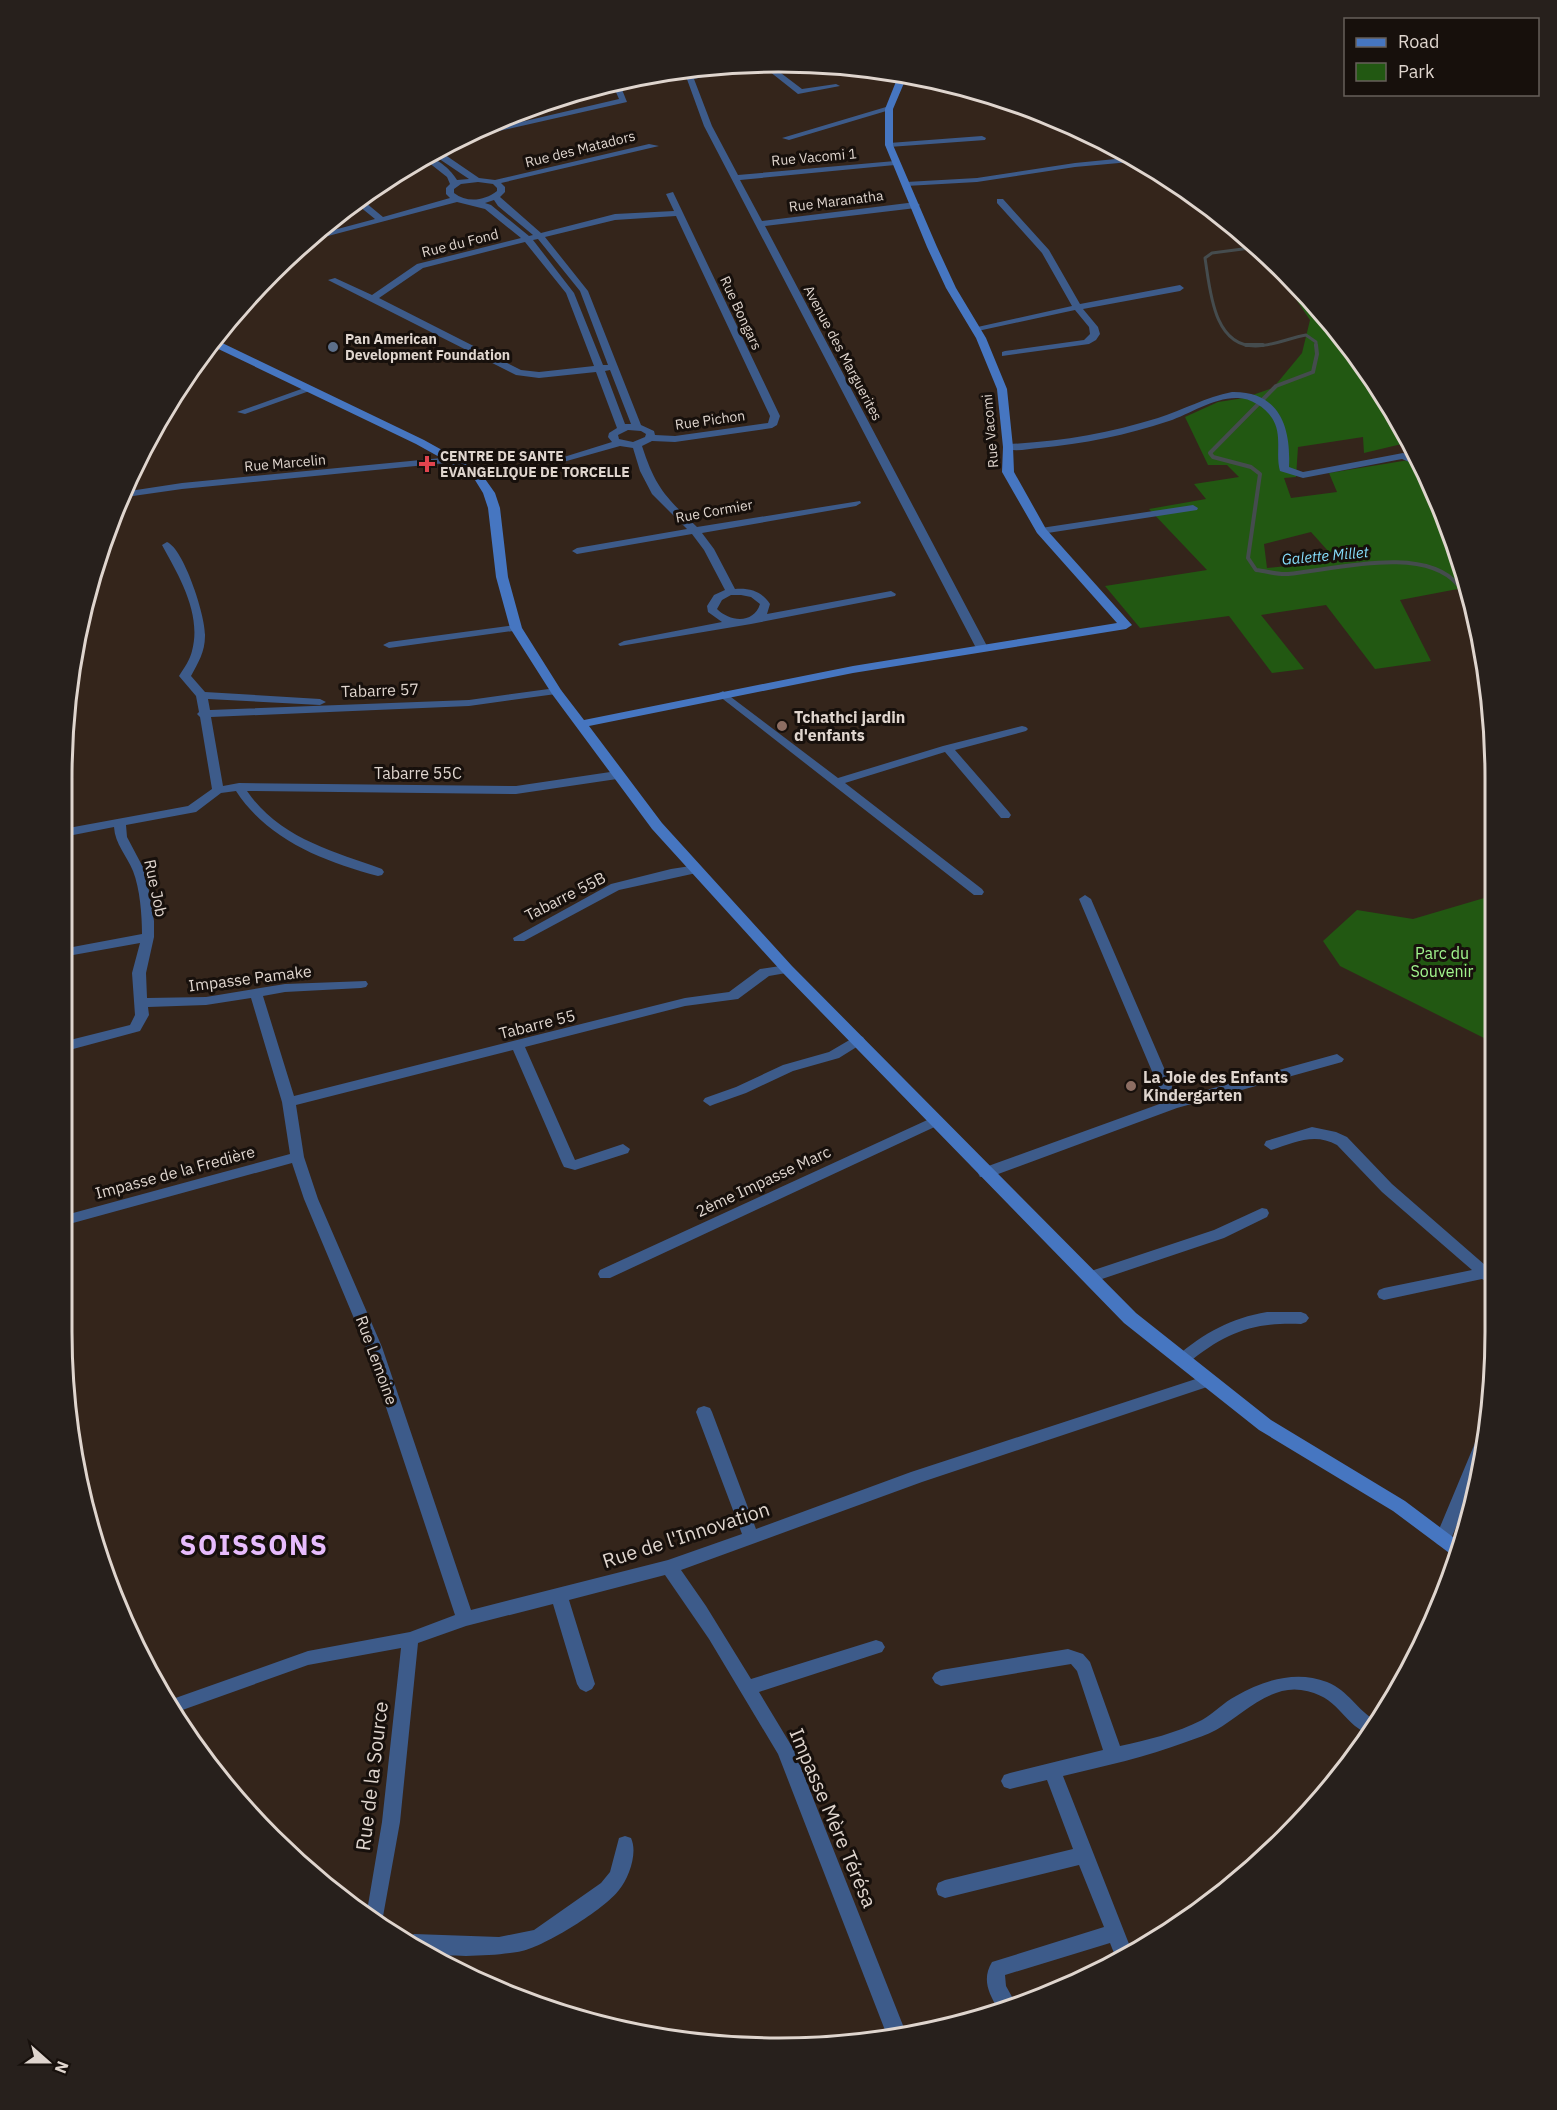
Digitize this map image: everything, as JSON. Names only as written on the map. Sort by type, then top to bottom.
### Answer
[{"type":"main road","name":"Rue Vacomi","points":[[900,83],[889,109],[889,146],[951,288],[976,330],[1002,389],[1008,447],[1008,472],[1041,531],[1126,625],[981,646]]},
{"type":"main road","points":[[220,346],[420,442],[465,467],[479,478],[489,493],[494,508],[502,577],[516,628],[556,691],[657,826],[787,969],[1130,1318],[1265,1425],[1399,1506],[1452,1546]]},
{"type":"main road","points":[[581,724],[723,694],[981,646]]},
{"type":"street","points":[[775,72],[801,92],[836,86]]},
{"type":"street","name":"Avenue des Marguerites","points":[[689,78],[708,126],[981,646]]},
{"type":"street","points":[[503,128],[624,100],[619,91]]},
{"type":"street","points":[[786,138],[889,109]]},
{"type":"street","points":[[889,146],[982,138]]},
{"type":"street","name":"Rue des Matadors","points":[[649,146],[655,147],[498,185],[649,146]]},
{"type":"street","points":[[443,158],[478,180],[498,185],[501,192],[496,196],[474,202]]},
{"type":"street","points":[[906,184],[977,180],[1075,165],[1120,161]]},
{"type":"street","points":[[434,162],[451,176],[455,185]]},
{"type":"street","name":"Rue Vacomi 1","points":[[736,178],[895,163]]},
{"type":"street","points":[[453,196],[450,188],[478,180]]},
{"type":"street","name":"Rue Bongars","points":[[670,194],[776,416],[772,425]]},
{"type":"street","points":[[337,227],[453,196],[488,207],[528,240],[570,293],[622,428]]},
{"type":"street","points":[[496,196],[501,204],[540,236],[584,291],[638,427]]},
{"type":"street","points":[[1000,201],[1046,252],[1077,307],[1093,327],[1095,334],[1094,338],[1086,342],[1005,354]]},
{"type":"street","name":"Rue Maranatha","points":[[760,224],[916,205]]},
{"type":"street","points":[[365,206],[378,217]]},
{"type":"street","points":[[528,240],[615,217],[679,213]]},
{"type":"street","points":[[330,233],[378,217]]},
{"type":"street","name":"Rue du Fond","points":[[373,299],[384,289],[420,266],[528,240]]},
{"type":"street","points":[[332,280],[519,373],[539,375],[613,367]]},
{"type":"street","points":[[976,330],[1077,307],[1180,288]]},
{"type":"street","points":[[242,412],[310,389]]},
{"type":"street","points":[[1008,447],[1064,442],[1129,429],[1158,422],[1223,396],[1245,395],[1261,402],[1274,412],[1283,427],[1284,469],[1290,472],[1303,474],[1402,456],[1408,459]]},
{"type":"street","name":"Rue Pichon","points":[[650,438],[675,439],[772,425]]},
{"type":"street","points":[[556,460],[619,443],[637,445],[650,438],[648,431],[638,427],[622,428],[613,436],[619,443]]},
{"type":"street","points":[[637,445],[645,471],[657,494],[694,530],[722,570],[731,592]]},
{"type":"street","name":"Rue Marcelin","points":[[133,493],[182,486],[452,460]]},
{"type":"street","name":"Rue Cormier","points":[[578,551],[856,503]]},
{"type":"street","points":[[1041,531],[1193,508]]},
{"type":"street","points":[[72,831],[192,809],[218,790],[203,714],[202,695],[185,675],[198,651],[199,628],[195,607],[180,569],[167,545]]},
{"type":"street","points":[[739,622],[724,619],[714,613],[711,607],[714,600],[731,592],[754,594],[765,604],[787,614]]},
{"type":"street","points":[[624,644],[891,594]]},
{"type":"street","points":[[757,619],[764,611],[765,604]]},
{"type":"street","points":[[707,628],[714,613]]},
{"type":"street","points":[[389,645],[516,628]]},
{"type":"street","name":"Tabarre 57","points":[[203,714],[469,703],[556,691]]},
{"type":"street","points":[[723,694],[978,892]]},
{"type":"street","points":[[202,695],[291,699],[361,707]]},
{"type":"street","points":[[836,782],[946,748],[1022,729]]},
{"type":"street","points":[[946,748],[1005,815]]},
{"type":"street","name":"Tabarre 55C","points":[[218,790],[239,787],[516,790],[617,775]]},
{"type":"street","points":[[239,787],[247,802],[259,815],[274,828],[300,844],[378,872]]},
{"type":"street","name":"Rue Job","points":[[72,1044],[135,1028],[142,1015],[139,973],[148,937],[148,921],[140,873],[121,837],[120,823]]},
{"type":"street","name":"Tabarre 55B","points":[[519,938],[615,887],[671,873],[697,870]]},
{"type":"street","points":[[1085,898],[1173,1104]]},
{"type":"street","points":[[72,951],[148,937]]},
{"type":"street","name":"Tabarre 55","points":[[289,1102],[685,1002],[733,996],[765,972],[787,969]]},
{"type":"street","name":"Impasse Pamake","points":[[142,1003],[206,1001],[285,988],[361,984]]},
{"type":"street","name":"Rue Lemoine","points":[[256,993],[289,1102],[297,1157],[311,1199],[374,1347],[465,1620]]},
{"type":"street","points":[[710,1101],[741,1090],[788,1068],[834,1055],[858,1040]]},
{"type":"street","points":[[518,1046],[568,1163],[575,1165],[623,1149]]},
{"type":"street","points":[[985,1173],[1173,1104],[1337,1059]]},
{"type":"street","name":"2ème Impasse Marc","points":[[605,1274],[936,1121]]},
{"type":"street","points":[[1271,1145],[1312,1132],[1331,1135],[1342,1141],[1387,1188],[1485,1273]]},
{"type":"street","name":"Impasse de la Fredière","points":[[72,1218],[297,1157]]},
{"type":"street","points":[[1090,1277],[1219,1234],[1262,1213]]},
{"type":"street","points":[[1384,1294],[1485,1277]]},
{"type":"street","points":[[1182,1360],[1223,1329],[1261,1317],[1301,1318]]},
{"type":"street","name":"Rue de l'Innovation","points":[[179,1704],[308,1658],[410,1639],[465,1620],[669,1567],[917,1477],[1208,1381]]},
{"type":"street","points":[[704,1412],[751,1538]]},
{"type":"street","points":[[1443,1539],[1470,1475]]},
{"type":"street","name":"Impasse Mère Térésa","points":[[669,1567],[693,1597],[785,1750],[894,2028]]},
{"type":"street","points":[[559,1595],[586,1684]]},
{"type":"street","name":"Rue de la Source","points":[[376,1912],[391,1822],[410,1639]]},
{"type":"street","points":[[748,1688],[876,1647]]},
{"type":"street","points":[[941,1678],[1068,1656],[1077,1659],[1084,1667],[1114,1756]]},
{"type":"street","points":[[1010,1781],[1157,1745],[1209,1725],[1242,1701],[1280,1684],[1299,1682],[1323,1688],[1337,1695],[1366,1724]]},
{"type":"street","points":[[1052,1771],[1121,1949]]},
{"type":"street","points":[[425,1943],[507,1945],[526,1942],[545,1934],[613,1885],[622,1867],[625,1844]]},
{"type":"street","points":[[945,1889],[1085,1855]]},
{"type":"street","points":[[1005,2001],[994,1982],[999,1968],[1115,1933]]},
{"type":"green space","points":[[1294,296],[1339,348],[1366,386],[1400,444],[1364,453],[1363,437],[1298,447],[1296,477],[1284,478],[1291,498],[1337,492],[1329,473],[1409,460],[1448,551],[1459,589],[1400,600],[1431,661],[1375,669],[1326,605],[1261,615],[1304,669],[1272,673],[1229,616],[1140,628],[1105,586],[1207,570],[1149,509],[1206,499],[1194,484],[1239,477],[1227,465],[1208,465],[1185,417],[1218,402],[1244,398],[1273,388],[1302,353],[1310,320]],"holes":[[[1311,532],[1337,561],[1267,568],[1264,544]]]},
{"type":"green space","name":"Parc du Souvenir","points":[[1485,898],[1485,1038],[1340,966],[1323,941],[1357,910],[1413,919]]},
{"type":"waterway","name":"Galette Millet","points":[[1246,249],[1212,253],[1205,258],[1212,300],[1222,327],[1231,337],[1242,344],[1249,345]]},
{"type":"waterway","name":"Galette Millet","points":[[1249,345],[1262,346],[1306,335],[1316,342],[1316,345]]},
{"type":"waterway","name":"Galette Millet","points":[[1249,345],[1263,345]]},
{"type":"waterway","name":"Galette Millet","points":[[1316,345],[1317,354],[1313,372],[1276,386],[1210,453],[1213,457],[1251,467],[1260,474],[1248,558],[1256,570],[1284,574],[1352,565],[1401,562],[1424,565],[1443,573],[1458,585]]},
{"type":"place","name":"Pan American Development Foundation","points":[[333,347]]},
{"type":"place","name":"CENTRE DE SANTE EVANGELIQUE DE TORCELLE","points":[[427,464]]},
{"type":"place","name":"Tchathci jardin d'enfants","points":[[782,726]]},
{"type":"place","name":"La Joie des Enfants Kindergarten","points":[[1131,1086]]},
{"type":"district","name":"SOISSONS","points":[[254,1546]]}]
